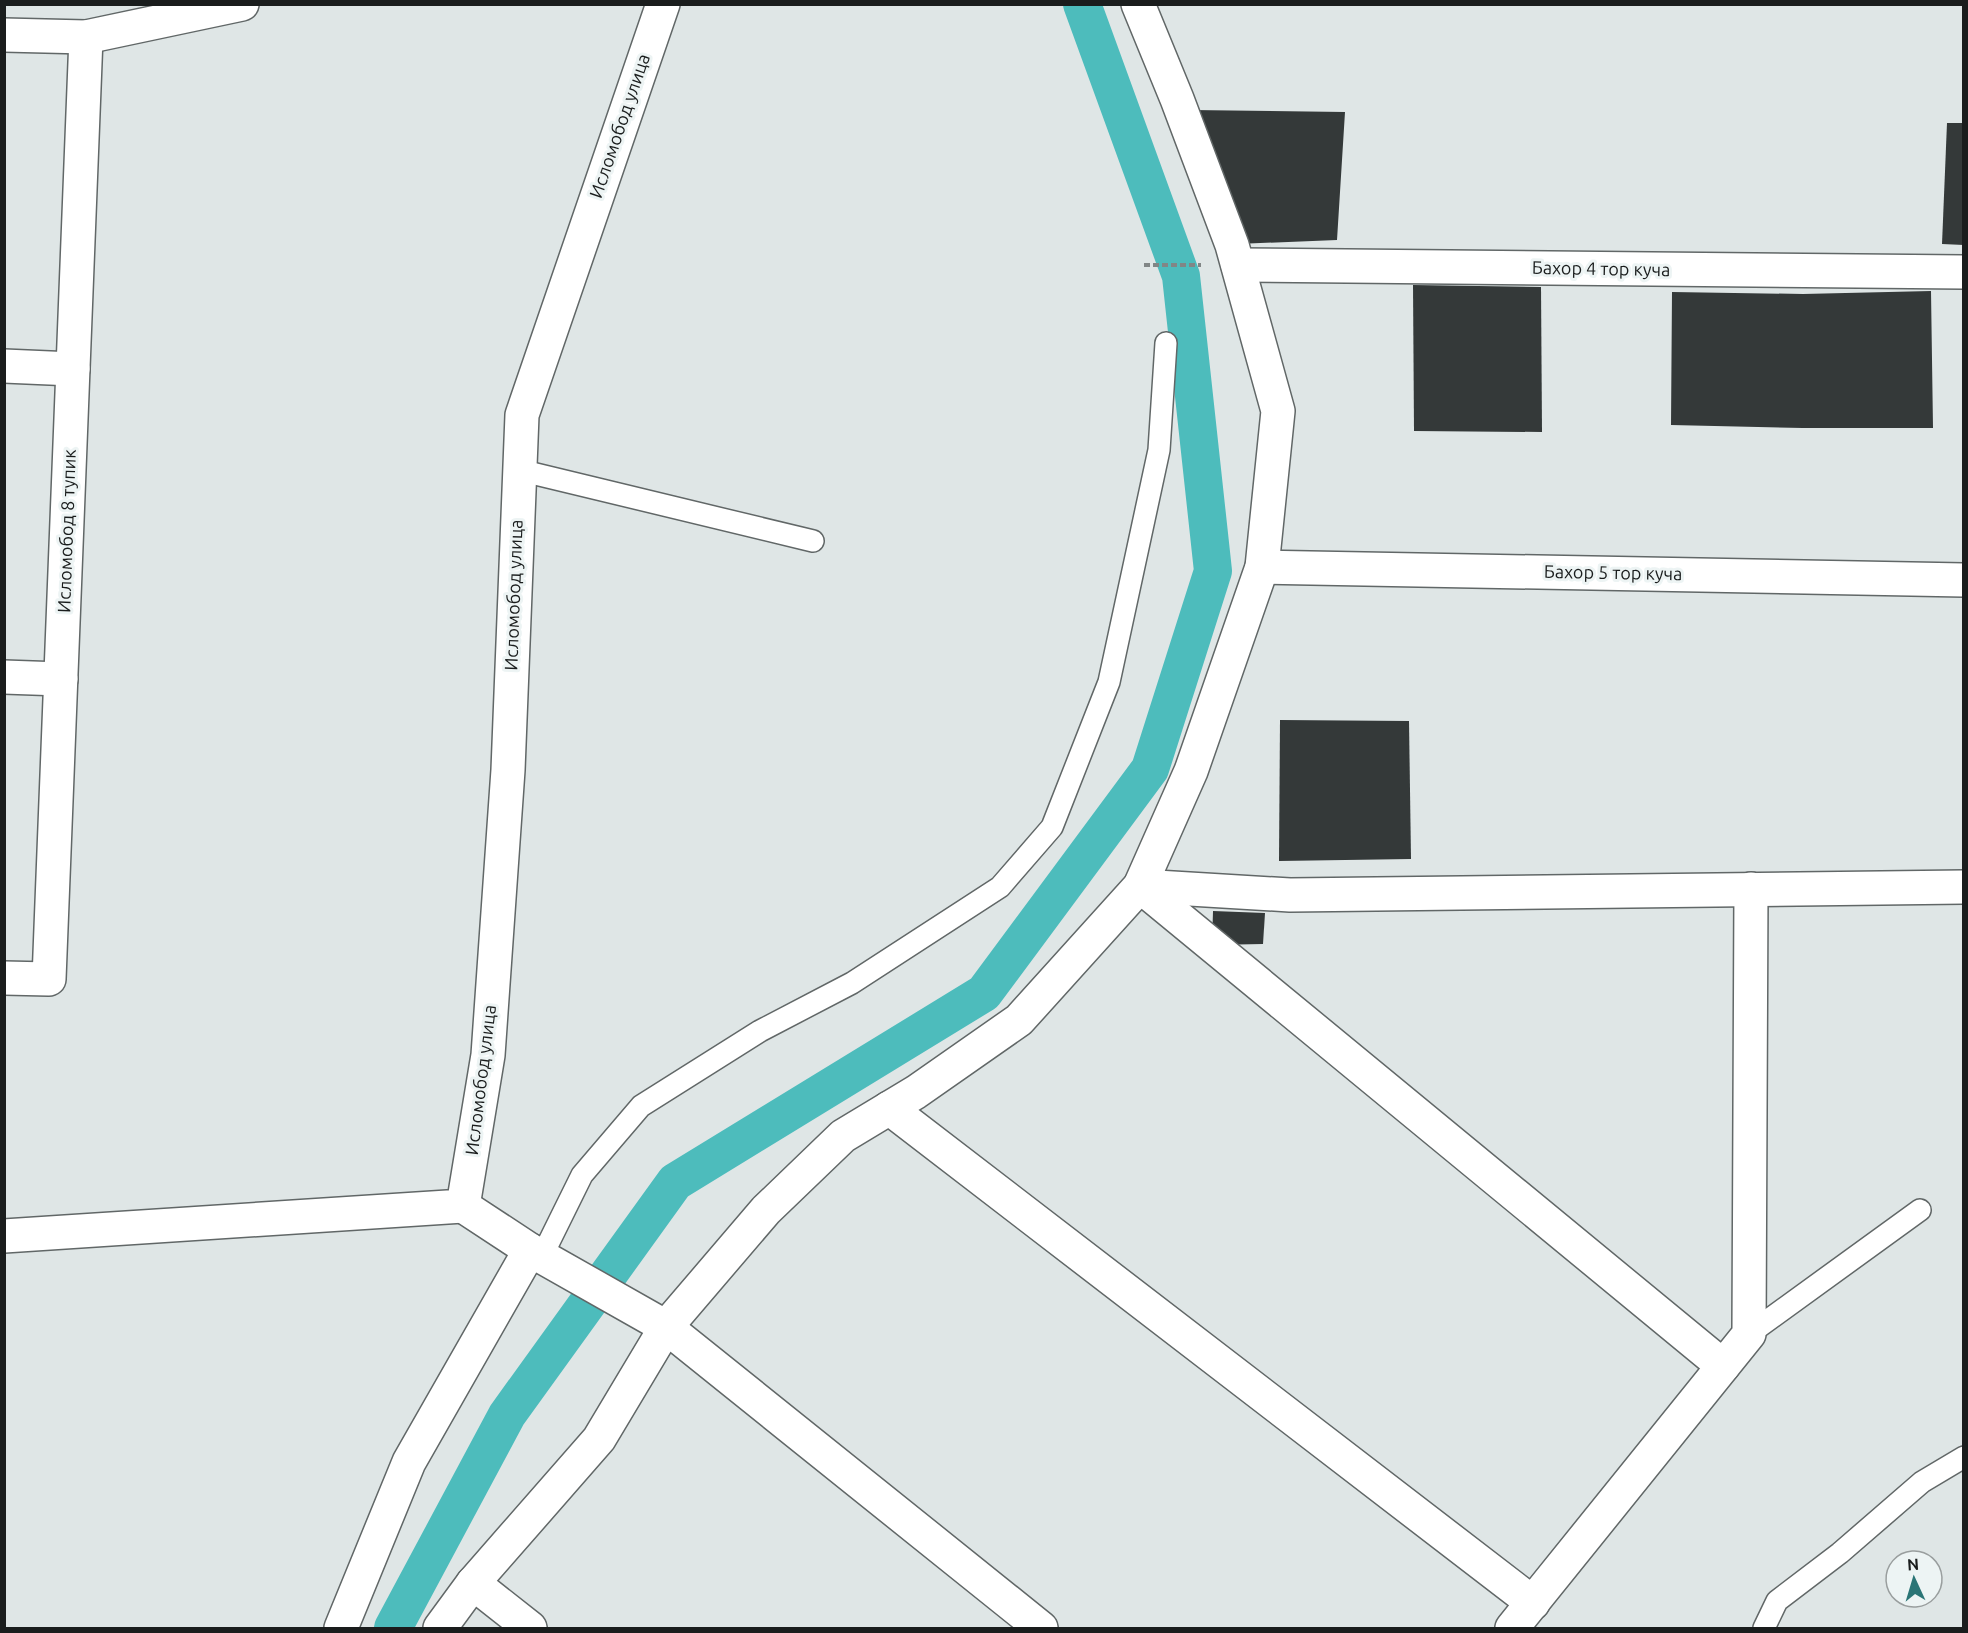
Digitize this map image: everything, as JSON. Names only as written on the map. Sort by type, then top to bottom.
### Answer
[{"type":"street","points":[[4,35],[86,38],[242,4]]},
{"type":"street","name":"Исломобод улица","points":[[463,1206],[488,1056],[508,770],[522,415],[663,4]]},
{"type":"street","points":[[440,1629],[473,1583],[599,1438],[666,1327],[766,1210],[843,1136],[916,1092],[1019,1020],[1140,886],[1191,771],[1262,567],[1278,411],[1238,265],[1177,99],[1138,4]]},
{"type":"street","name":"Исломобод 8 тупик","points":[[4,978],[49,979],[86,38]]},
{"type":"street","name":"Бахор 4 тор куча","points":[[1238,265],[1964,272]]},
{"type":"street","points":[[4,366],[73,369]]},
{"type":"street","name":"Бахор 5 тор куча","points":[[1262,567],[1964,580]]},
{"type":"street","points":[[4,677],[61,679]]},
{"type":"street","points":[[1140,886],[1290,895],[1964,887]]},
{"type":"street","points":[[1140,886],[1723,1366]]},
{"type":"street","points":[[1512,1629],[1749,1334],[1750,889]]},
{"type":"street","points":[[889,1108],[1533,1603]]},
{"type":"street","points":[[4,1236],[463,1206],[535,1253],[666,1327],[1041,1629]]},
{"type":"street","points":[[341,1629],[409,1462],[535,1253]]},
{"type":"street","points":[[473,1583],[530,1629]]},
{"type":"lane","points":[[535,1253],[582,1175],[641,1106],[760,1031],[852,983],[1000,887],[1052,827],[1109,682],[1159,450],[1166,343]]},
{"type":"lane","points":[[519,470],[813,541]]},
{"type":"lane","points":[[1749,1334],[1920,1210]]},
{"type":"lane","points":[[1764,1629],[1777,1601],[1840,1553],[1922,1482],[1964,1457]]},
{"type":"path","points":[[1144,265],[1238,265]]},
{"type":"building","points":[[1191,110],[1345,112],[1337,240],[1237,244]]},
{"type":"building","points":[[1947,123],[1964,123],[1964,245],[1942,244]]},
{"type":"building","points":[[1413,285],[1541,287],[1542,432],[1414,431]]},
{"type":"building","points":[[1931,291],[1933,428],[1671,425],[1672,292],[1803,294]]},
{"type":"building","points":[[1280,720],[1409,721],[1411,859],[1279,861]]},
{"type":"building","points":[[1213,911],[1265,913],[1263,944],[1212,945]]},
{"type":"waterway","points":[[393,1628],[507,1415],[675,1182],[984,993],[1150,769],[1213,571],[1181,276],[1082,4]]}]
